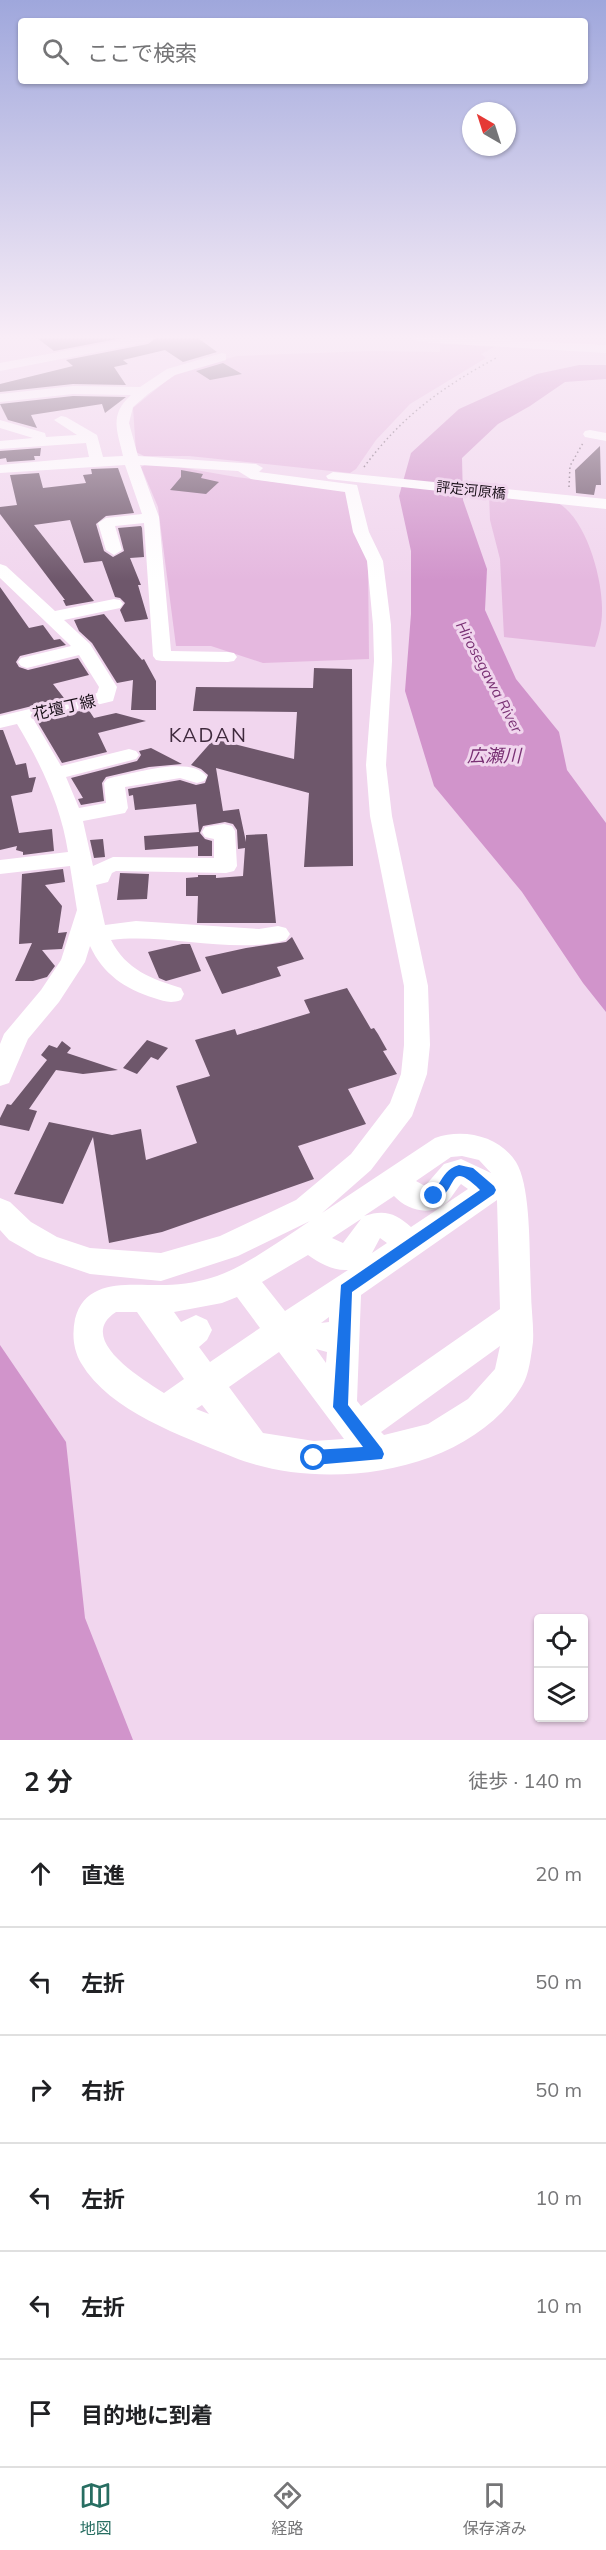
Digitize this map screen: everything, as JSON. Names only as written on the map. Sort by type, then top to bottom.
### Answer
[{"type":"street","points":[[123,419],[122,423],[131,460],[151,517],[162,656],[228,657]]},
{"type":"street","points":[[61,420],[92,438],[97,461]]},
{"type":"street","points":[[0,424],[47,438],[48,441]]},
{"type":"street","points":[[590,434],[606,437]]},
{"type":"street","points":[[0,445],[92,438]]},
{"type":"street","points":[[0,469],[97,461],[180,460],[242,467],[251,475],[352,488],[361,532],[375,561],[382,625],[383,661],[376,765],[381,816],[416,986],[417,1045],[414,1074],[402,1108],[385,1134],[352,1170],[306,1209],[227,1247],[161,1267],[90,1261],[48,1247],[20,1231],[0,1211]]},
{"type":"street","name":"評定河原橋","points":[[242,467],[606,504]]},
{"type":"street","points":[[114,550],[105,519],[151,517]]},
{"type":"street","name":"花壇丁線","points":[[0,569],[84,648],[108,687],[106,697],[23,717],[56,773],[70,816],[93,923]]},
{"type":"street","points":[[0,598],[22,592]]},
{"type":"street","points":[[53,617],[114,604]]},
{"type":"street","points":[[27,662],[84,648]]},
{"type":"street","points":[[0,722],[23,717]]},
{"type":"street","points":[[56,773],[129,756]]},
{"type":"street","points":[[70,816],[117,808],[114,783],[182,771],[197,777]]},
{"type":"street","points":[[0,867],[80,868],[100,877],[102,869],[113,864],[226,866],[225,831]]},
{"type":"street","points":[[93,923],[136,929],[259,937],[278,934]]},
{"type":"street","points":[[93,923],[108,957],[134,981],[172,994]]},
{"type":"street","points":[[0,1076],[17,1034],[50,996],[73,962],[93,923]]},
{"type":"street","points":[[164,1412],[498,1184],[505,1169],[487,1150],[453,1145],[445,1146],[242,1280],[222,1289],[170,1299],[113,1298],[102,1304],[92,1315],[88,1333],[92,1352],[110,1376],[164,1412],[253,1448],[314,1458],[377,1454],[434,1439],[480,1410],[510,1376],[517,1341],[512,1200],[498,1184]]},
{"type":"street","points":[[310,1237],[326,1253],[337,1257],[350,1256],[362,1245],[368,1230],[379,1224],[393,1228],[409,1245]]},
{"type":"street","points":[[242,1280],[377,1454]]},
{"type":"street","points":[[346,1289],[333,1337],[349,1418]]},
{"type":"street","points":[[145,1298],[187,1337],[206,1383],[253,1448]]},
{"type":"street","points":[[349,1418],[516,1316]]},
{"type":"path","points":[[356,478],[382,441],[403,419]]},
{"type":"path","points":[[568,484],[572,460],[590,434]]},
{"type":"shaded area","points":[[134,419],[396,419],[376,440],[356,469],[350,473],[189,456],[144,456],[136,452]]},
{"type":"shaded area","points":[[150,462],[236,477],[346,491],[368,560],[369,659],[263,663],[211,646],[176,646],[158,507],[141,467]]},
{"type":"shaded area","points":[[489,495],[553,501],[568,511],[577,522],[591,552],[600,584],[602,616],[595,647],[504,637],[500,559],[490,520]]},
{"type":"water","name":"広瀬川","points":[[448,419],[507,419],[498,424],[462,458],[463,500],[487,569],[485,610],[516,679],[559,732],[567,770],[606,823],[606,1012],[583,983],[522,892],[434,786],[405,691],[411,614],[411,551],[399,496],[411,453]]},
{"type":"water","points":[[0,1345],[66,1442],[85,1618],[133,1740],[0,1740]]},
{"type":"building","points":[[33,419],[37,428],[8,420]]},
{"type":"building","points":[[600,446],[601,485],[596,485],[594,495],[576,493],[575,470]]},
{"type":"building","points":[[41,448],[40,456],[34,456],[35,460],[7,462],[6,458],[0,459],[0,451]]},
{"type":"building","points":[[118,468],[134,513],[106,516],[96,524],[104,551],[113,557],[124,551],[118,528],[141,526],[142,528],[144,557],[130,558],[141,585],[138,585],[148,619],[125,622],[120,610],[125,603],[115,597],[102,561],[84,563],[70,520],[34,525],[94,601],[66,606],[63,600],[65,600],[0,514],[0,507],[17,505],[10,475],[39,473],[43,488],[86,483],[83,475],[92,474],[91,469]]},
{"type":"building","points":[[181,470],[203,474],[201,478],[219,482],[206,494],[170,490],[181,477]]},
{"type":"building","points":[[0,587],[29,628],[43,625],[54,640],[60,639],[66,645],[20,656],[16,662],[19,667],[28,670],[78,658],[89,675],[53,684],[64,698],[0,714]]},
{"type":"building","points":[[104,614],[142,660],[144,659],[156,681],[156,710],[131,710],[133,680],[117,683],[92,643],[79,631],[74,620]]},
{"type":"building","points":[[314,668],[352,669],[353,866],[304,867],[309,793],[216,768],[223,811],[239,809],[246,842],[246,835],[267,834],[276,923],[197,923],[198,896],[186,896],[186,878],[198,877],[198,875],[216,875],[216,878],[243,876],[245,848],[238,849],[237,830],[233,824],[225,822],[203,826],[200,833],[205,839],[212,841],[212,856],[198,856],[198,846],[145,850],[144,836],[199,832],[196,804],[135,810],[133,795],[129,796],[128,789],[180,780],[196,785],[205,783],[208,775],[191,765],[214,739],[294,759],[297,712],[193,711],[196,687],[313,688]]},
{"type":"building","points":[[88,709],[94,718],[116,713],[146,721],[98,733],[107,752],[62,763],[37,721]]},
{"type":"building","points":[[0,730],[3,730],[16,765],[26,763],[29,778],[36,777],[32,792],[11,796],[19,833],[52,829],[54,851],[23,855],[23,852],[16,850],[17,846],[0,850]]},
{"type":"building","points":[[151,748],[182,764],[149,767],[106,777],[102,783],[104,801],[81,805],[78,799],[83,798],[71,778],[137,761],[141,755],[139,751]]},
{"type":"building","points":[[103,839],[105,857],[94,858],[90,840]]},
{"type":"building","points":[[63,869],[65,882],[45,885],[62,906],[58,933],[67,932],[62,949],[42,950],[55,966],[47,977],[33,981],[15,981],[32,943],[19,944],[22,874]]},
{"type":"building","points":[[120,873],[149,874],[147,899],[117,900]]},
{"type":"building","points":[[292,937],[304,959],[277,967],[281,976],[222,994],[205,957],[286,942]]},
{"type":"building","points":[[190,944],[201,971],[166,981],[159,978],[148,952]]},
{"type":"building","points":[[347,988],[371,1029],[374,1028],[378,1034],[387,1050],[383,1051],[397,1074],[348,1089],[366,1124],[298,1146],[314,1179],[162,1232],[109,1243],[93,1137],[63,1204],[14,1194],[49,1122],[112,1135],[141,1129],[146,1160],[197,1143],[176,1086],[210,1076],[195,1040],[235,1029],[237,1035],[310,1013],[304,1000]]},
{"type":"building","points":[[147,1040],[168,1048],[158,1060],[151,1057],[137,1074],[123,1068]]},
{"type":"building","points":[[62,1041],[71,1048],[67,1053],[118,1070],[83,1074],[56,1070],[29,1109],[37,1111],[29,1131],[0,1125],[0,1118],[7,1104],[11,1105],[47,1060],[41,1055],[49,1045],[57,1048]]},
{"type":"district","name":"KADAN","points":[[208,735]]},
{"type":"route","points":[[314,1458],[377,1454],[340,1407],[346,1289],[489,1190],[475,1176],[459,1170],[449,1176],[441,1191],[434,1196]]},
{"type":"water label","name":"Hirosegawa River","points":[[489,677]]}]
